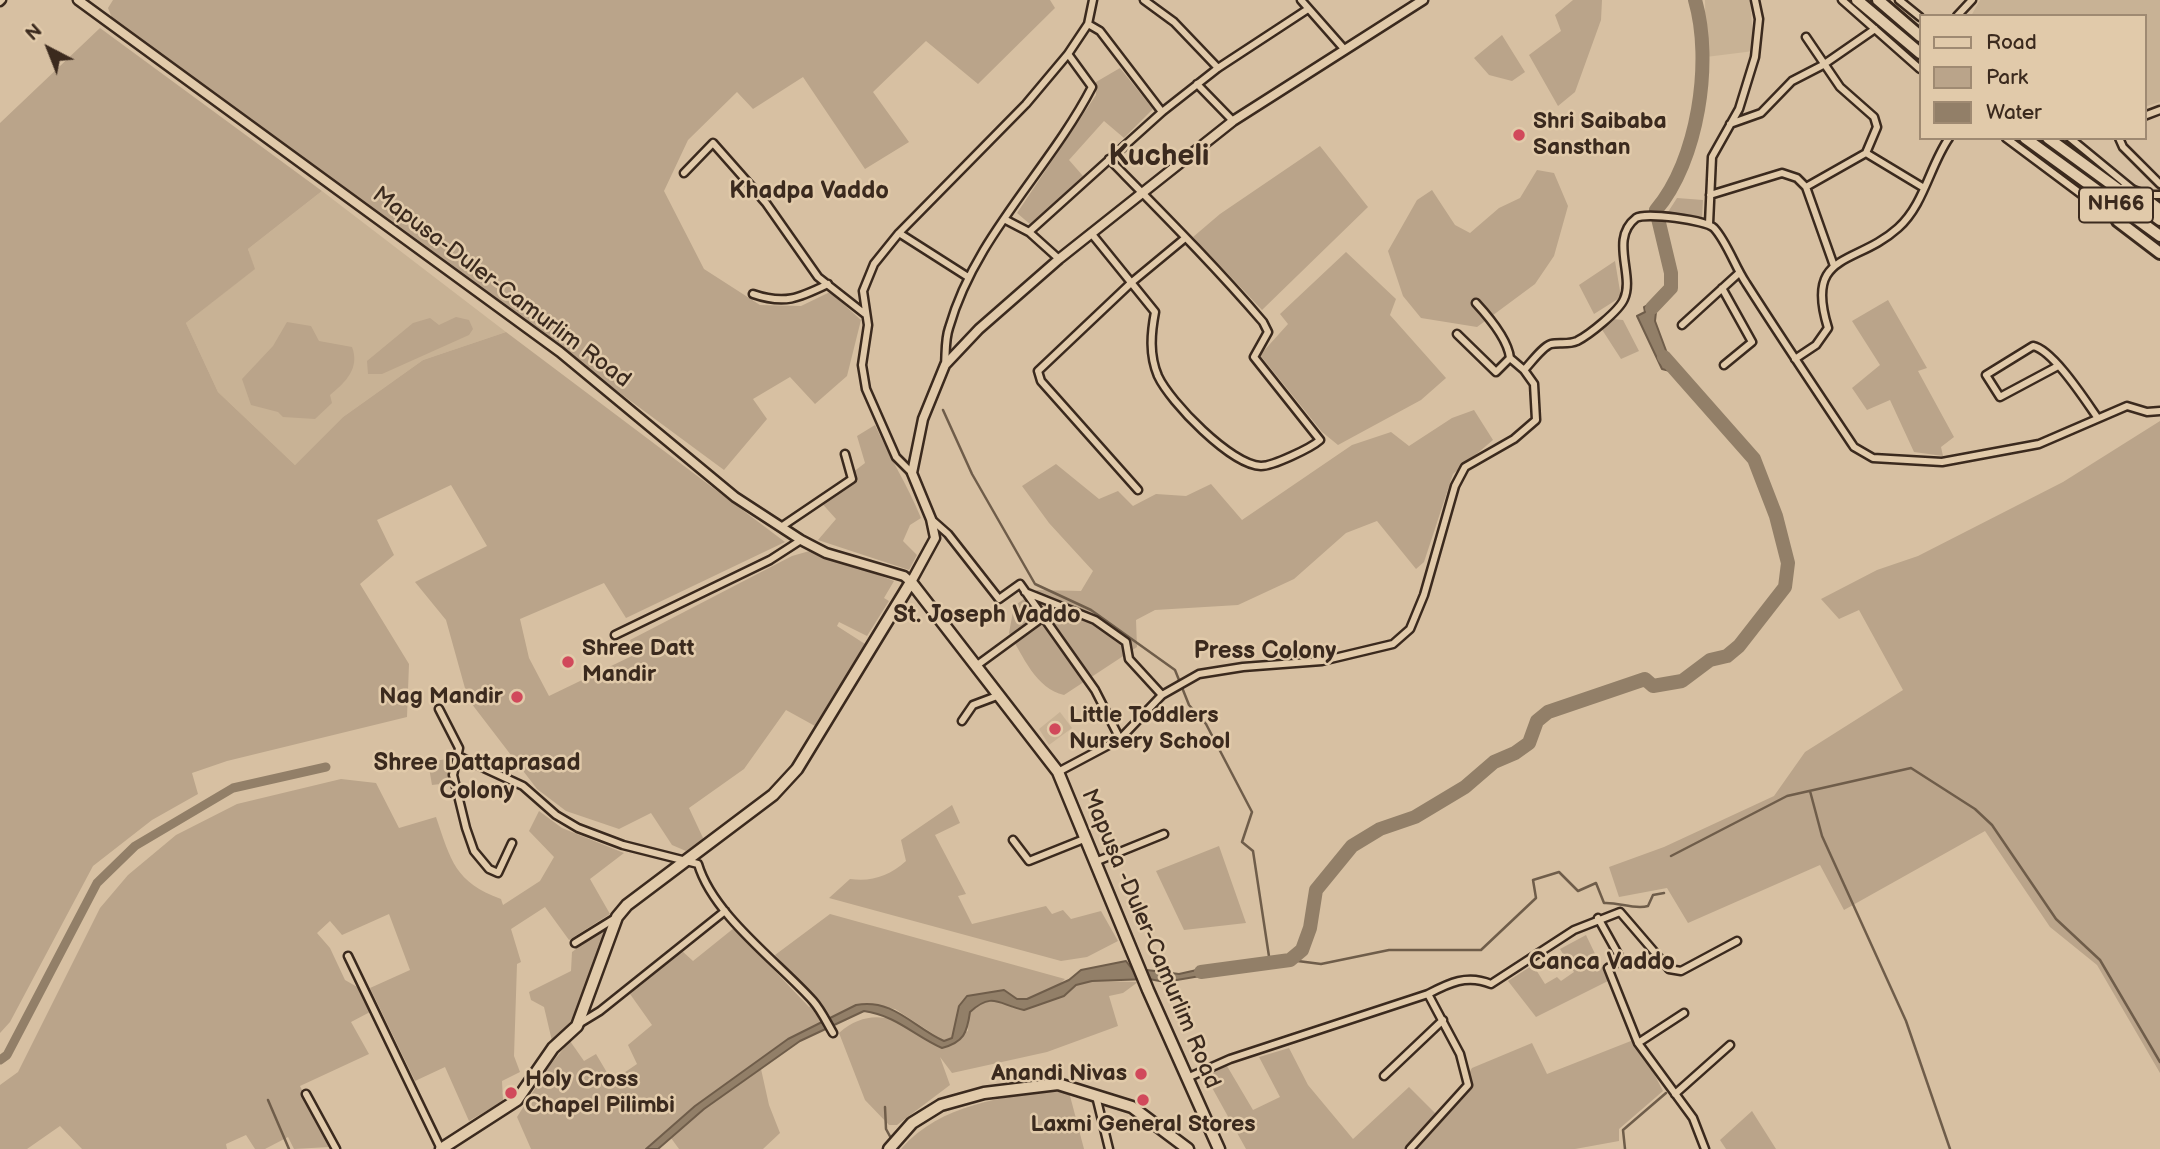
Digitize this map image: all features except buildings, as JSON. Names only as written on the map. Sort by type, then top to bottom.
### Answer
[{"type":"highway","points":[[1857,0],[1918,51]]},
{"type":"highway","points":[[1878,0],[1918,34]]},
{"type":"highway","name":"NH66","points":[[2028,140],[2160,236]]},
{"type":"highway","name":"NH66","points":[[2051,140],[2160,220]]},
{"type":"highway","points":[[2108,183],[2140,195],[2160,210]]},
{"type":"highway","points":[[2105,197],[2118,221],[2160,253]]},
{"type":"main road","name":"Mapusa -Duler-Camurlim Road","points":[[911,582],[1058,772],[1148,990],[1219,1149]]},
{"type":"main road","points":[[441,1149],[517,1100],[553,1048],[577,1026],[617,917],[685,859],[773,795],[797,769],[911,582]]},
{"type":"main road","points":[[888,1149],[912,1123],[942,1105],[984,1093],[1058,1084],[1132,1107],[1188,1149]]},
{"type":"street","name":"Mapusa-Duler-Camurlim Road","points":[[78,0],[560,352],[735,497],[826,553],[904,576],[911,582]]},
{"type":"street","points":[[911,582],[935,538],[932,519],[912,473],[896,457],[866,389],[862,365],[868,325],[863,290],[874,264],[899,233],[1026,104],[1068,54],[1088,24],[1093,0]]},
{"type":"street","points":[[1144,0],[1174,22],[1218,68]]},
{"type":"street","points":[[1301,0],[1345,50]]},
{"type":"street","points":[[912,473],[923,419],[946,365],[979,329],[1059,259],[1233,121],[1345,50],[1410,3],[1423,0]]},
{"type":"street","points":[[1709,225],[1712,157],[1739,109],[1755,57],[1759,19],[1755,0]]},
{"type":"street","points":[[1842,0],[1918,67]]},
{"type":"street","points":[[1899,0],[1918,15]]},
{"type":"street","points":[[1961,14],[1972,0]]},
{"type":"street","points":[[1029,232],[1162,112],[1218,68],[1308,9]]},
{"type":"street","points":[[1088,24],[1100,31],[1162,112]]},
{"type":"street","points":[[1730,124],[1761,113],[1792,81],[1823,65],[1875,29]]},
{"type":"street","points":[[1806,37],[1840,87],[1874,117],[1877,127],[1866,153],[1806,187]]},
{"type":"street","points":[[946,365],[948,330],[968,276],[1004,219],[1074,123],[1092,87],[1068,54]]},
{"type":"street","points":[[1197,85],[1233,121]]},
{"type":"street","points":[[1795,359],[1816,345],[1828,328],[1820,302],[1821,285],[1834,266],[1898,228],[1924,188],[1948,140]]},
{"type":"street","points":[[2009,140],[2089,200],[2105,197]]},
{"type":"street","points":[[2072,140],[2140,195],[2160,195]]},
{"type":"street","points":[[2120,140],[2123,147],[2160,184]]},
{"type":"street","points":[[684,173],[713,143],[766,203],[818,278],[865,314]]},
{"type":"street","points":[[1866,153],[1924,188]]},
{"type":"street","points":[[1091,233],[1155,312],[1150,339],[1157,374],[1168,392],[1214,440],[1241,460],[1262,466],[1313,446],[1320,440],[1254,357],[1256,349],[1268,332],[1263,322],[1213,264],[1184,239],[1109,159]]},
{"type":"street","points":[[1710,195],[1782,173],[1797,178],[1806,187],[1834,266]]},
{"type":"street","points":[[1524,370],[1550,344],[1576,341],[1600,326],[1624,302],[1626,289],[1622,259],[1627,231],[1637,218],[1646,215],[1709,225],[1715,229],[1739,273],[1854,447],[1873,458],[1942,462],[2039,444],[2127,406],[2160,411]]},
{"type":"street","points":[[1004,219],[1029,232],[1059,259]]},
{"type":"street","points":[[899,233],[968,276]]},
{"type":"street","points":[[1138,491],[1041,381],[1038,371],[1132,282],[1184,239]]},
{"type":"street","points":[[1682,325],[1739,273]]},
{"type":"street","points":[[753,295],[776,302],[803,296],[828,284]]},
{"type":"street","points":[[1722,288],[1752,342],[1724,365]]},
{"type":"street","points":[[1058,772],[1120,739],[1162,695],[1199,674],[1243,667],[1322,661],[1373,651],[1393,644],[1410,629],[1424,595],[1455,486],[1465,467],[1514,439],[1536,420],[1534,384],[1524,370],[1510,358],[1509,348],[1493,327],[1493,321],[1476,303]]},
{"type":"street","points":[[1457,334],[1496,372],[1510,358]]},
{"type":"street","points":[[2058,366],[2000,397],[1986,375],[2033,346],[2040,347],[2058,366],[2097,417]]},
{"type":"street","points":[[781,527],[852,479],[845,454]]},
{"type":"street","points":[[932,519],[948,534],[999,599],[1020,584],[1095,690],[1120,739]]},
{"type":"street","points":[[615,635],[770,560],[801,540]]},
{"type":"street","points":[[1024,591],[1095,620],[1126,642],[1129,659],[1162,695]]},
{"type":"street","points":[[976,666],[1043,617]]},
{"type":"street","points":[[962,721],[973,705],[997,696]]},
{"type":"street","points":[[439,709],[459,748],[453,775],[474,851],[489,869],[498,873],[512,843]]},
{"type":"street","points":[[458,756],[523,786],[556,815],[578,828],[623,845],[698,864],[702,877],[725,911],[815,1004],[833,1033]]},
{"type":"street","points":[[1096,862],[1164,834]]},
{"type":"street","points":[[1013,840],[1029,860],[1084,839]]},
{"type":"street","points":[[577,1026],[725,911]]},
{"type":"street","points":[[1187,1078],[1230,1059],[1429,994],[1453,981],[1470,979],[1491,984],[1574,930],[1598,918],[1620,912],[1669,969],[1681,971],[1737,941]]},
{"type":"street","points":[[575,943],[617,917]]},
{"type":"street","points":[[1598,918],[1618,954],[1618,962],[1608,968],[1638,1044],[1693,1118],[1705,1149]]},
{"type":"street","points":[[348,956],[441,1149]]},
{"type":"street","points":[[1410,1149],[1468,1085],[1460,1055],[1429,994]]},
{"type":"street","points":[[1638,1044],[1684,1013]]},
{"type":"street","points":[[1384,1076],[1443,1020]]},
{"type":"street","points":[[1675,1094],[1730,1045]]},
{"type":"street","points":[[306,1094],[336,1149]]},
{"type":"street","points":[[1096,1096],[1110,1149]]},
{"type":"shaded area","points":[[1705,0],[1750,0],[1754,51],[1706,57]]},
{"type":"shaded area","points":[[1980,0],[2160,0],[2160,102],[2146,106],[2146,14],[1972,14]]},
{"type":"shaded area","points":[[322,191],[506,332],[423,360],[343,417],[295,465],[218,392],[186,323],[254,269],[248,249]]},
{"type":"shaded area","name":"Little Toddlers Nursery School","points":[[1060,712],[1072,728],[1049,745],[1039,729]]},
{"type":"green space","points":[[113,0],[1050,0],[1055,8],[978,84],[926,41],[873,92],[909,142],[865,169],[803,77],[753,109],[737,92],[688,140],[664,191],[704,269],[760,305],[801,306],[830,292],[861,320],[847,376],[815,404],[790,377],[753,399],[767,419],[724,470],[112,18],[108,8]]},
{"type":"green space","points":[[1573,0],[1602,0],[1601,20],[1575,92],[1558,106],[1529,55],[1561,31],[1555,15]]},
{"type":"green space","points":[[100,28],[322,191],[248,249],[255,269],[186,323],[218,392],[295,465],[343,417],[423,360],[506,332],[785,542],[626,618],[604,583],[520,619],[529,658],[549,696],[636,654],[630,640],[792,556],[813,550],[894,581],[884,598],[889,601],[867,636],[839,622],[837,626],[865,644],[815,726],[786,710],[744,769],[689,808],[704,840],[686,851],[672,845],[651,813],[619,829],[566,811],[537,789],[468,699],[446,620],[415,582],[487,546],[451,485],[377,520],[394,555],[360,584],[409,664],[407,717],[227,761],[192,773],[198,794],[152,820],[93,866],[10,1022],[0,1033],[0,123]]},
{"type":"green space","points":[[1502,35],[1525,72],[1512,81],[1489,75],[1474,58]]},
{"type":"green space","points":[[1120,68],[1153,109],[1124,138],[1104,121],[1069,160],[1083,176],[1031,225],[1017,213],[1096,95],[1096,82]]},
{"type":"green space","points":[[1320,146],[1368,207],[1262,310],[1193,237],[1220,214]]},
{"type":"green space","points":[[1537,170],[1554,173],[1568,206],[1554,256],[1535,284],[1477,327],[1421,318],[1403,296],[1388,251],[1417,200],[1432,190],[1455,225],[1470,233],[1499,208],[1520,198]]},
{"type":"green space","points":[[1677,198],[1703,200],[1702,218],[1668,212]]},
{"type":"green space","points":[[1346,252],[1396,299],[1390,315],[1446,378],[1421,400],[1338,445],[1322,432],[1260,355],[1288,324],[1280,314]]},
{"type":"green space","points":[[1615,261],[1621,297],[1594,314],[1579,285]]},
{"type":"green space","points":[[1888,300],[1927,368],[1918,371],[1954,437],[1941,447],[1943,456],[1914,452],[1890,400],[1867,410],[1852,388],[1880,365],[1852,321]]},
{"type":"green space","points":[[456,317],[469,320],[473,329],[469,335],[382,374],[368,374],[367,361],[413,323],[430,318],[439,325]]},
{"type":"green space","points":[[1613,319],[1623,320],[1639,351],[1621,359],[1601,328]]},
{"type":"green space","points":[[287,322],[311,326],[319,341],[352,347],[354,362],[350,374],[330,395],[332,403],[315,419],[283,417],[278,412],[251,405],[242,379],[273,346]]},
{"type":"green space","points":[[1474,410],[1493,440],[1453,474],[1424,562],[1416,569],[1377,521],[1346,533],[1294,579],[1238,605],[1155,610],[1136,620],[1137,647],[1064,695],[1054,692],[1038,679],[1009,633],[1014,606],[1037,590],[1081,591],[1093,571],[1049,523],[1022,486],[1056,464],[1099,499],[1118,491],[1133,506],[1156,494],[1186,496],[1211,484],[1242,520],[1352,445],[1391,432],[1409,446],[1452,418]]},
{"type":"green space","points":[[2160,421],[2160,1073],[2097,965],[2050,927],[1985,831],[1844,910],[1820,865],[1688,923],[1667,888],[1619,897],[1609,867],[1664,847],[1774,796],[1805,752],[1903,690],[1859,610],[1839,619],[1821,599],[1877,570],[1918,556],[2063,482]]},
{"type":"green space","points":[[875,425],[921,518],[910,525],[903,541],[917,555],[909,570],[818,540],[836,519],[818,499],[865,463],[857,436]]},
{"type":"green space","points":[[447,759],[449,783],[432,785],[428,762]]},
{"type":"green space","points":[[341,779],[376,783],[399,828],[436,817],[457,868],[474,885],[501,899],[503,905],[540,881],[554,857],[529,831],[539,811],[562,828],[624,853],[590,879],[610,914],[569,940],[545,907],[511,929],[521,962],[517,964],[514,1056],[520,1072],[502,1081],[503,1101],[469,1121],[445,1067],[415,1081],[370,988],[410,970],[389,914],[342,935],[330,921],[317,933],[330,948],[345,980],[359,988],[370,1012],[351,1022],[369,1054],[300,1086],[329,1147],[294,1149],[288,1137],[265,1149],[255,1149],[246,1135],[226,1144],[227,1149],[82,1149],[60,1126],[27,1149],[0,1149],[0,1085],[18,1072],[100,908],[128,875],[176,835],[237,804]]},
{"type":"green space","points":[[952,805],[960,823],[935,835],[966,894],[958,896],[972,924],[1046,906],[1052,914],[1063,910],[1071,919],[1101,911],[1118,941],[1087,957],[1061,961],[829,898],[850,879],[873,879],[900,866],[906,861],[901,840]]},
{"type":"green space","points":[[1219,846],[1246,923],[1184,930],[1156,871]]},
{"type":"green space","points":[[830,914],[1065,979],[1050,990],[1031,998],[1017,998],[1004,990],[959,1006],[952,1038],[944,1041],[895,1009],[856,1005],[788,1039],[695,1106],[646,1149],[531,1149],[517,1117],[550,1065],[570,1041],[584,1061],[596,1054],[612,1081],[637,1064],[628,1045],[652,1025],[630,994],[681,950],[693,961],[734,928],[809,1007],[817,1000],[775,955]]},
{"type":"green space","points":[[607,930],[574,1018],[552,1041],[544,1007],[531,1000],[529,992],[571,971],[572,952],[599,932]]},
{"type":"green space","points":[[1586,935],[1608,981],[1536,1017],[1508,981],[1533,965],[1545,984],[1557,977],[1561,981],[1574,972],[1560,949]]},
{"type":"green space","points":[[1092,981],[1138,982],[1123,993],[1109,996],[1118,1026],[1047,1052],[952,1073],[940,1057],[950,1085],[897,1125],[889,1125],[865,1100],[839,1033],[852,1024],[877,1017],[902,1023],[936,1046],[968,1031],[969,1012],[978,1004],[995,999],[1014,1008],[1064,996],[1076,985]]},
{"type":"green space","points":[[1636,1039],[1663,1091],[1619,1129],[1619,1141],[1575,1149],[1246,1149],[1205,1075],[1227,1066],[1253,1110],[1280,1097],[1259,1057],[1289,1048],[1308,1085],[1353,1139],[1409,1087],[1436,1114],[1458,1090],[1472,1068],[1532,1043],[1547,1074]]},
{"type":"green space","points":[[761,1069],[769,1105],[780,1133],[763,1149],[679,1149],[671,1138],[704,1109]]},
{"type":"green space","points":[[1059,1089],[1069,1092],[1084,1149],[901,1149],[935,1121],[954,1112],[995,1100]]},
{"type":"green space","points":[[1752,1111],[1776,1149],[1726,1149],[1720,1140]]},
{"type":"water","points":[[1672,291],[1656,312],[1655,321],[1674,372],[1662,369],[1637,316],[1645,312],[1644,307]]},
{"type":"water","points":[[1126,961],[1135,973],[1147,970],[1179,974],[1219,965],[1218,973],[1165,982],[1149,979],[1092,981],[1076,985],[1064,996],[1024,1010],[996,1001],[985,1002],[970,1012],[966,1031],[960,1040],[942,1048],[895,1021],[864,1011],[800,1041],[704,1109],[658,1149],[646,1149],[695,1106],[788,1039],[856,1005],[869,1004],[892,1010],[944,1041],[952,1038],[959,1006],[967,996],[1004,990],[1017,999],[1027,999],[1069,980],[1081,970]]},
{"type":"waterway","points":[[1652,308],[1671,288],[1671,273],[1656,210],[1682,165],[1698,110],[1702,52],[1695,0]]},
{"type":"waterway","points":[[1201,972],[1290,960],[1302,950],[1310,928],[1316,890],[1352,846],[1380,829],[1415,817],[1465,787],[1494,762],[1515,753],[1529,743],[1537,721],[1548,712],[1645,679],[1653,686],[1682,681],[1710,660],[1727,656],[1739,646],[1785,587],[1788,563],[1776,516],[1754,459],[1664,357]]},
{"type":"waterway","points":[[943,410],[972,474],[1035,584],[1091,610],[1175,670],[1189,705],[1206,724],[1252,812],[1242,842],[1253,851],[1270,963]]},
{"type":"waterway","points":[[0,1060],[7,1055],[97,883],[135,846],[233,788],[326,767]]},
{"type":"waterway","points":[[1671,856],[1787,796],[1911,768],[1975,809],[1992,825],[2056,919],[2100,960],[2160,1062]]},
{"type":"waterway","points":[[1810,791],[1822,836],[1906,1021],[1950,1149]]},
{"type":"waterway","points":[[1290,960],[1321,964],[1389,950],[1481,950],[1536,898],[1533,880],[1559,872],[1578,891],[1596,883],[1604,903],[1643,907],[1648,906],[1653,895],[1664,893]]},
{"type":"waterway","points":[[1625,1149],[1623,1130],[1666,1093]]},
{"type":"waterway","points":[[268,1100],[289,1149]]},
{"type":"waterway","points":[[885,1107],[886,1129],[892,1140]]},
{"type":"place","name":"Shri Saibaba Sansthan","points":[[1519,135]]},
{"type":"place","name":"Shree Datt Mandir","points":[[568,662]]},
{"type":"place","name":"Nag Mandir","points":[[517,697]]},
{"type":"place","name":"Little Toddlers Nursery School","points":[[1055,729]]},
{"type":"place","name":"Anandi Nivas","points":[[1141,1074]]},
{"type":"place","name":"Holy Cross Chapel Pilimbi","points":[[511,1093]]},
{"type":"place","name":"Laxmi General Stores","points":[[1143,1100]]},
{"type":"district","name":"Kucheli","points":[[1159,157]]},
{"type":"district","name":"Khadpa Vaddo","points":[[809,192]]},
{"type":"district","name":"St. Joseph Vaddo","points":[[987,616]]},
{"type":"district","name":"Press Colony","points":[[1265,652]]},
{"type":"district","name":"Shree Dattaprasad Colony","points":[[477,778]]},
{"type":"district","name":"Canca Vaddo","points":[[1602,963]]}]
